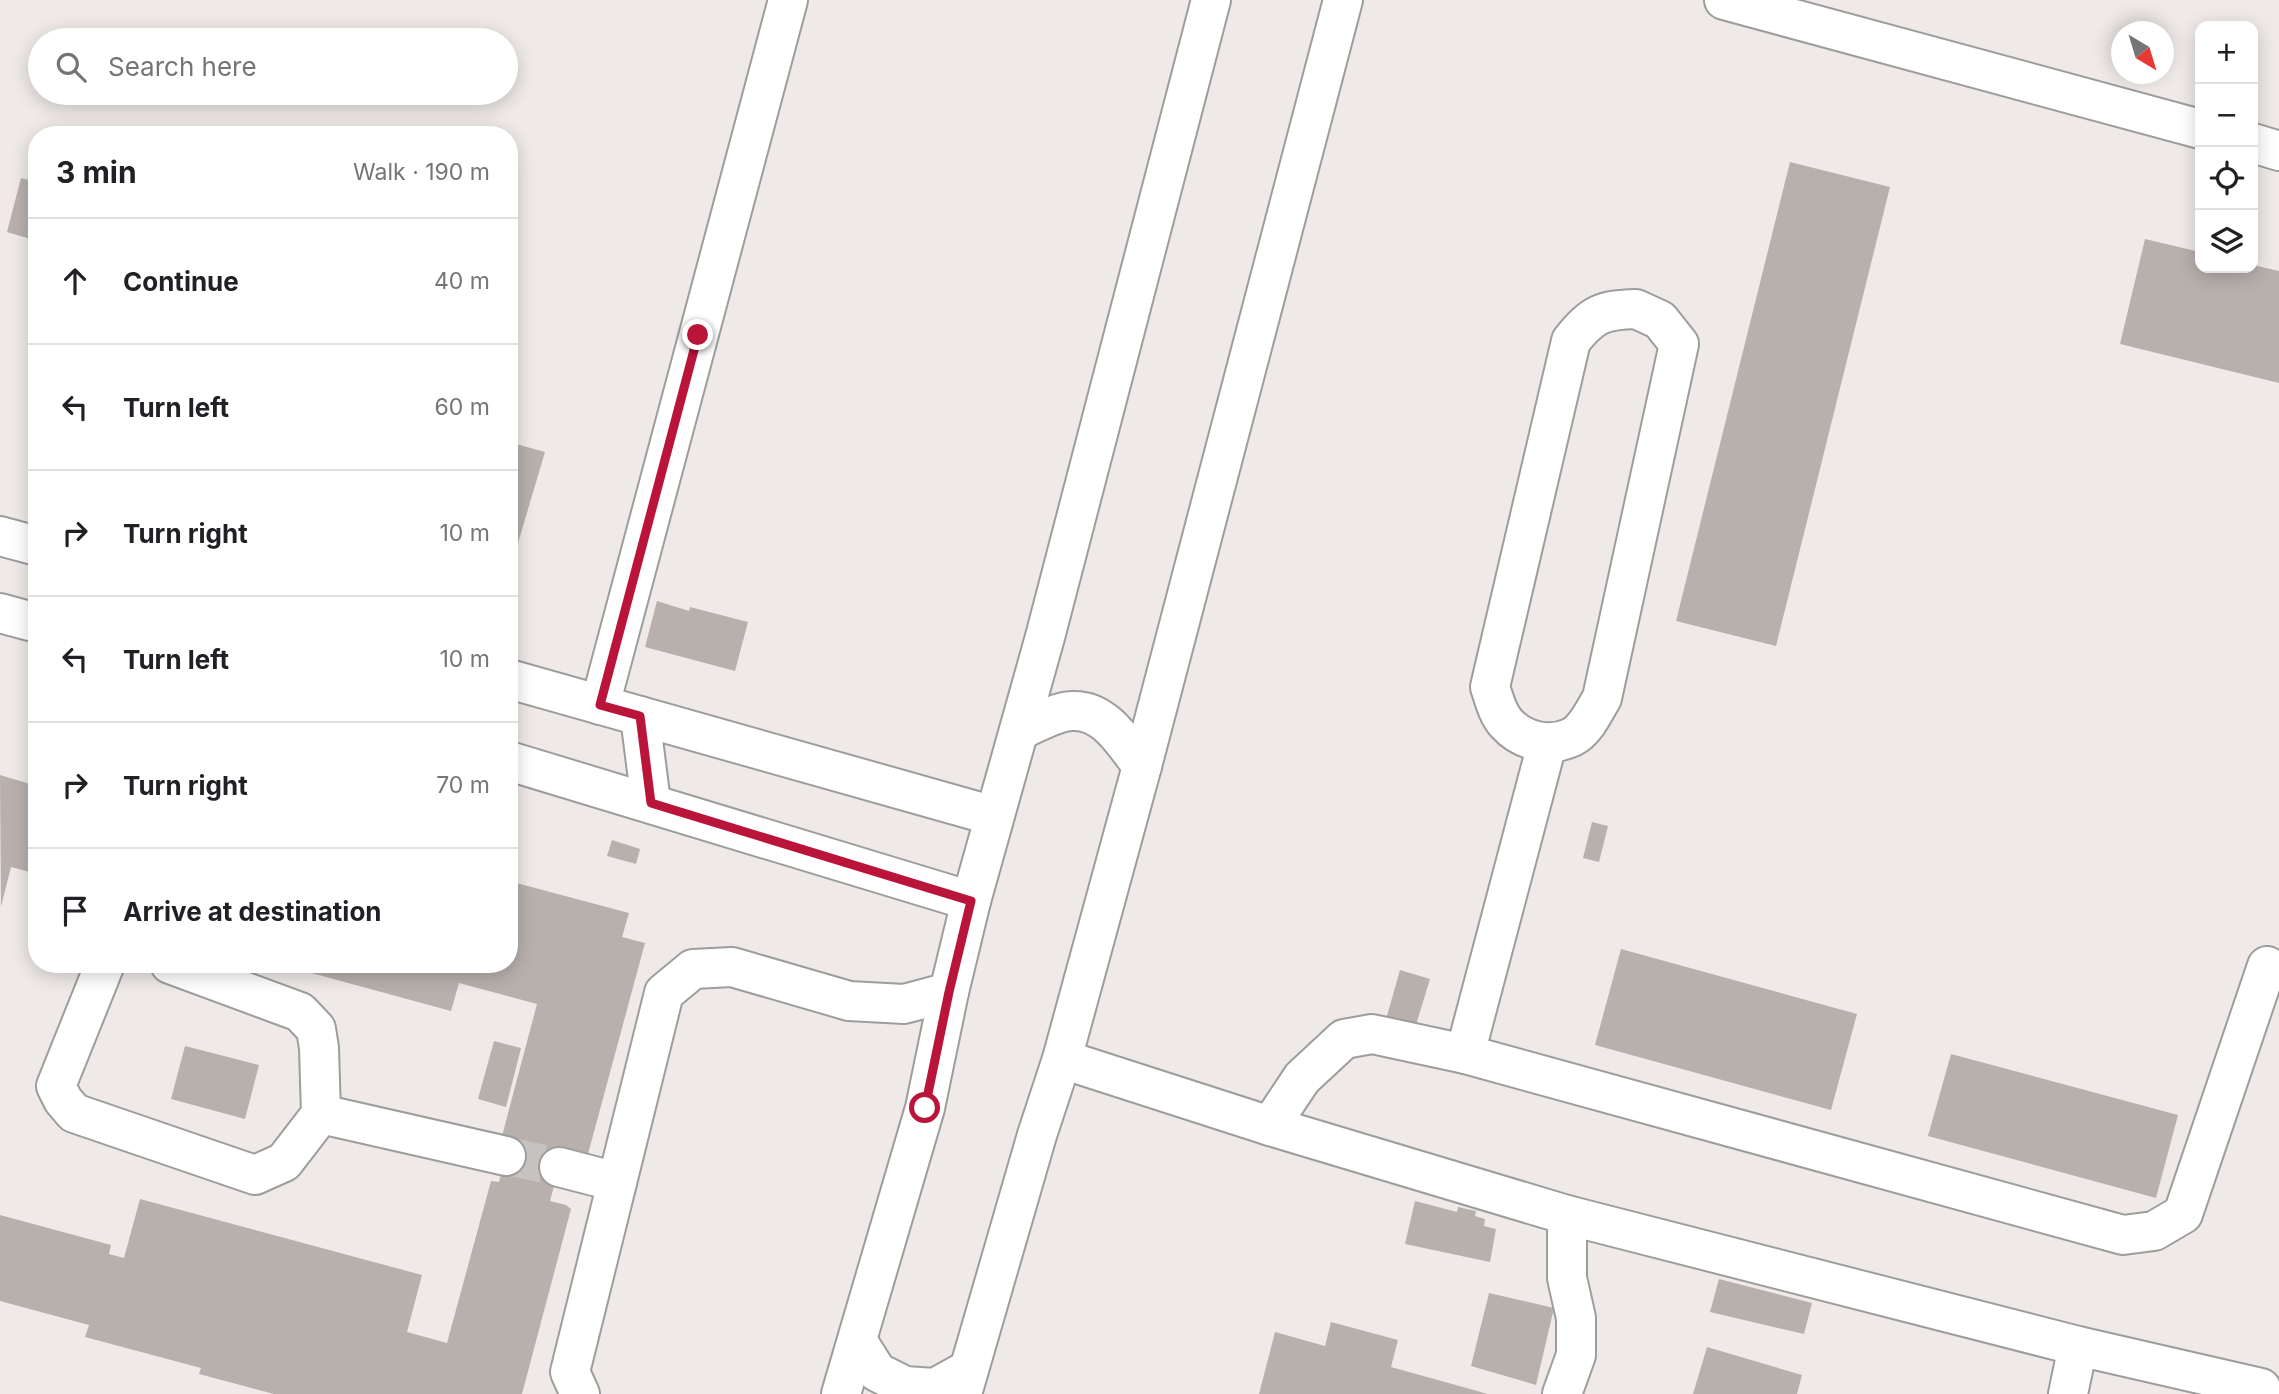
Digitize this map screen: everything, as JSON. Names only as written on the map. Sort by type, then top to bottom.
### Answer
[{"type":"street","points":[[841,1394],[925,1108],[971,901],[1020,730],[1211,0]]},
{"type":"street","points":[[858,1342],[877,1372],[905,1385],[935,1388],[965,1382],[1062,1059],[1142,766],[1343,0]]},
{"type":"street","points":[[1724,0],[2195,128]]},
{"type":"street","points":[[600,705],[784,1]]},
{"type":"street","points":[[2258,145],[2279,150]]},
{"type":"street","points":[[1636,309],[1660,320],[1678,344],[1602,698],[1589,721],[1573,737],[1547,744],[1524,737],[1506,723],[1490,687],[1571,341],[1587,321],[1609,310],[1636,309]]},
{"type":"street","points":[[0,536],[28,544]]},
{"type":"street","points":[[0,613],[28,621]]},
{"type":"street","points":[[518,682],[994,816]]},
{"type":"street","points":[[1020,730],[1070,710],[1093,713],[1111,727],[1142,766]]},
{"type":"street","points":[[640,716],[651,803]]},
{"type":"street","points":[[1465,1054],[1547,744]]},
{"type":"street","points":[[518,764],[971,901]]},
{"type":"street","points":[[1270,1126],[1302,1078],[1343,1038],[1372,1034],[1465,1054],[2123,1234],[2154,1231],[2183,1214],[2267,966]]},
{"type":"street","points":[[580,1394],[570,1372],[664,993],[693,969],[732,967],[849,1001],[904,1004],[949,992]]},
{"type":"street","points":[[101,973],[56,1086],[63,1100],[74,1113],[255,1175],[284,1162],[321,1114],[316,1030],[300,1012],[194,973]]},
{"type":"street","points":[[1062,1059],[1270,1126],[1567,1215],[2078,1346],[2180,1382],[2261,1388]]},
{"type":"street","points":[[321,1114],[506,1156]]},
{"type":"street","points":[[559,1167],[617,1182]]},
{"type":"street","points":[[1562,1394],[1576,1355],[1576,1318],[1567,1278],[1567,1215]]},
{"type":"street","points":[[2068,1394],[2078,1346]]},
{"type":"building","points":[[1790,162],[1890,187],[1776,646],[1676,621]]},
{"type":"building","points":[[21,178],[28,180],[28,238],[7,232]]},
{"type":"building","points":[[2145,239],[2195,251],[2195,273],[2258,273],[2258,266],[2279,271],[2279,383],[2120,344]]},
{"type":"building","points":[[518,444],[545,452],[518,543]]},
{"type":"building","points":[[657,601],[689,611],[690,607],[748,622],[735,671],[645,647]]},
{"type":"building","points":[[0,775],[28,783],[28,872],[11,867],[1,907]]},
{"type":"building","points":[[1592,822],[1608,826],[1599,862],[1583,858]]},
{"type":"building","points":[[612,840],[640,849],[636,864],[607,856]]},
{"type":"building","points":[[518,883],[629,913],[622,937],[645,943],[588,1154],[559,1167],[550,1201],[571,1209],[522,1394],[274,1394],[199,1374],[201,1368],[85,1337],[89,1325],[0,1301],[0,1215],[111,1245],[109,1254],[124,1258],[140,1199],[422,1275],[407,1332],[447,1343],[491,1181],[499,1182],[511,1138],[502,1136],[537,1004],[459,983],[451,1011],[311,973],[518,973]]},
{"type":"building","points":[[1621,949],[1857,1014],[1831,1110],[1595,1045]]},
{"type":"building","points":[[1400,970],[1430,979],[1412,1038],[1383,1030]]},
{"type":"building","points":[[494,1041],[521,1048],[506,1107],[478,1099]]},
{"type":"building","points":[[185,1046],[259,1065],[245,1119],[171,1099]]},
{"type":"building","points":[[1951,1054],[2178,1115],[2156,1198],[1928,1136]]},
{"type":"building","points":[[1415,1201],[1457,1212],[1458,1207],[1476,1211],[1475,1216],[1485,1219],[1484,1226],[1496,1229],[1490,1262],[1405,1244]]},
{"type":"building","points":[[1719,1279],[1812,1303],[1804,1334],[1710,1312]]},
{"type":"building","points":[[1489,1293],[1554,1308],[1536,1385],[1471,1366]]},
{"type":"building","points":[[1331,1322],[1398,1340],[1391,1367],[1488,1394],[1259,1394],[1275,1332],[1325,1346]]},
{"type":"building","points":[[1707,1347],[1802,1375],[1797,1394],[1693,1394]]},
{"type":"tunnel","points":[[506,1156],[559,1167]]},
{"type":"route","points":[[698,335],[600,705],[640,716],[651,803],[971,901],[925,1108]]}]
